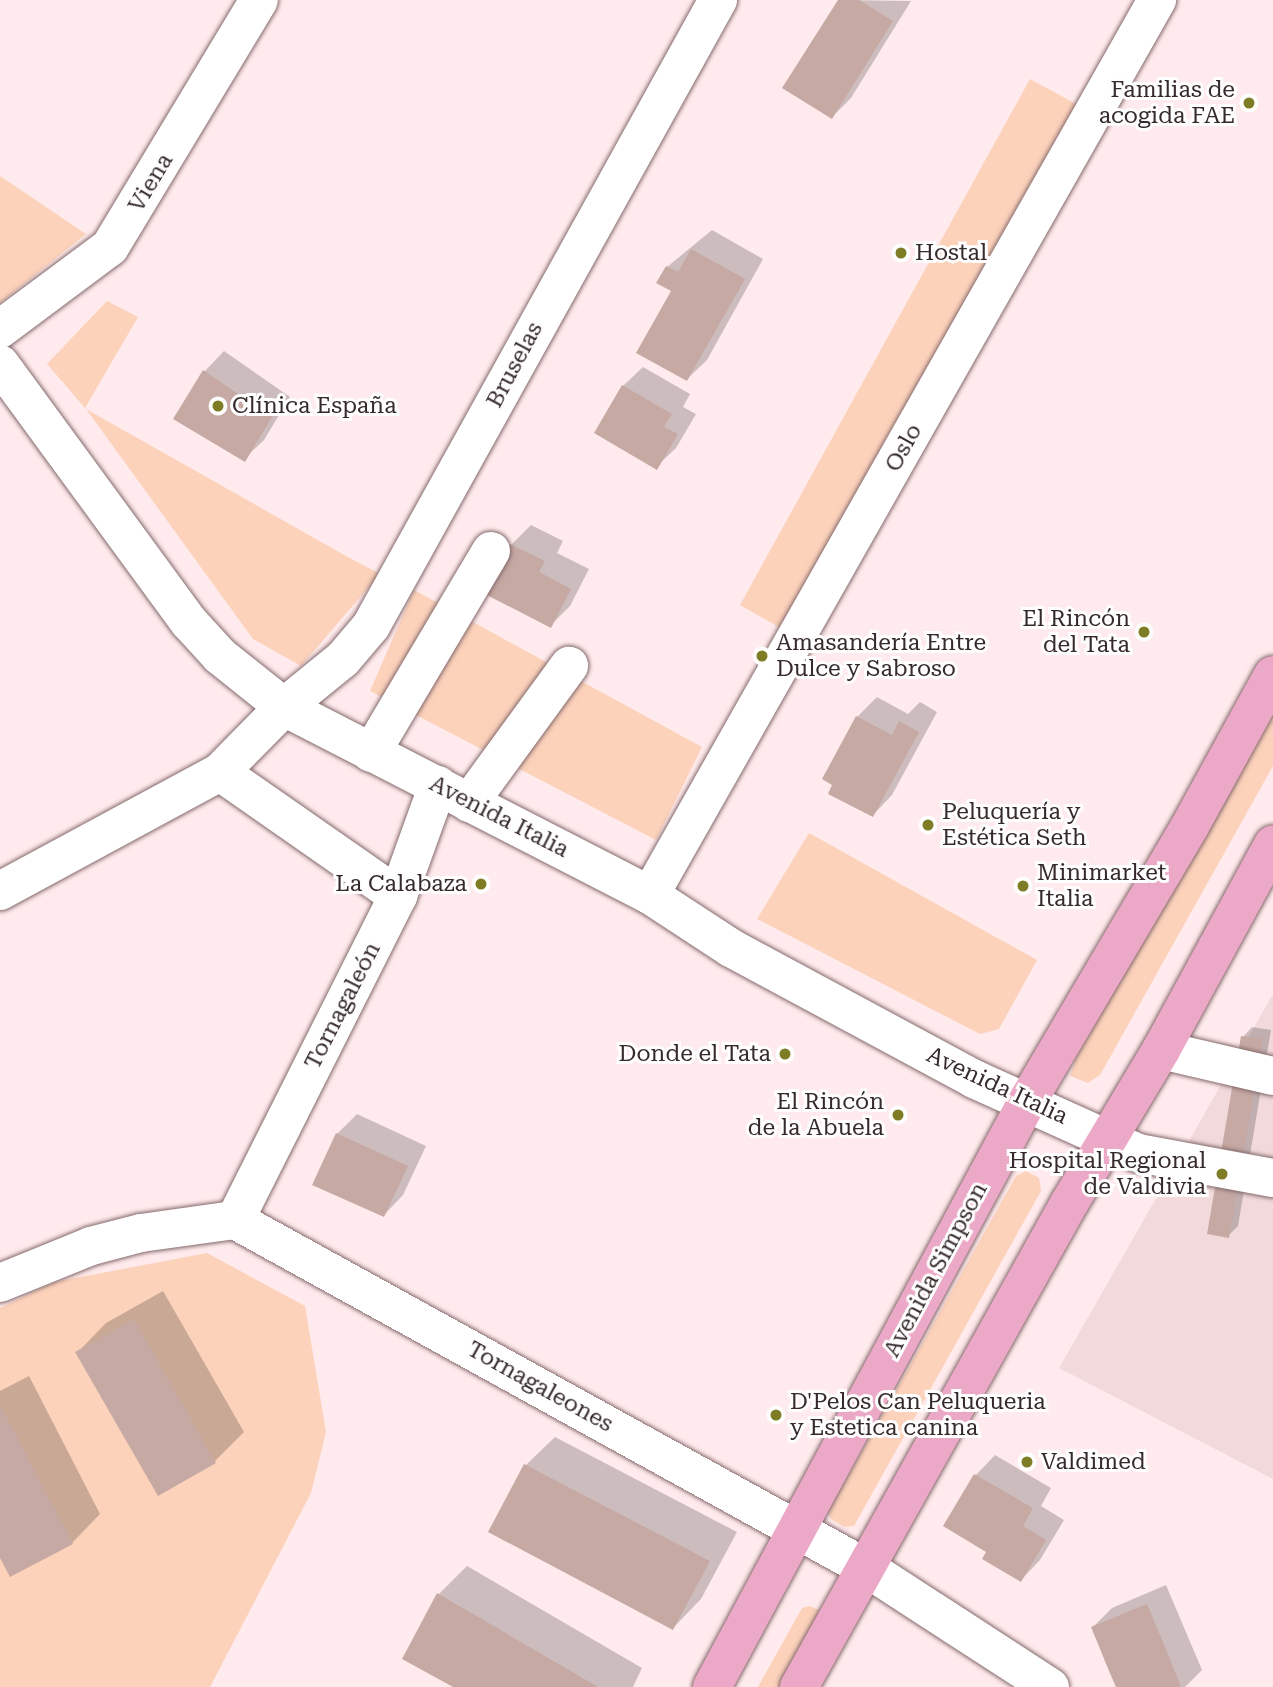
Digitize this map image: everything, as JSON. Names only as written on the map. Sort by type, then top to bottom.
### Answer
[{"type":"main road","name":"Avenida Simpson","points":[[712,1687],[1028,1100],[1190,826],[1273,676]]},
{"type":"main road","points":[[799,1687],[868,1569],[1108,1138],[1161,1050],[1273,845]]},
{"type":"street","name":"Viena","points":[[0,330],[110,247],[259,0]]},
{"type":"street","name":"Bruselas","points":[[0,891],[220,772],[284,707],[344,659],[393,590],[645,125],[718,0]]},
{"type":"street","name":"Oslo","points":[[650,895],[1157,0]]},
{"type":"street","name":"Avenida Italia","points":[[0,364],[189,622],[220,656],[284,707],[650,895],[743,954],[974,1079],[1028,1100],[1138,1153],[1273,1178]]},
{"type":"street","points":[[371,753],[491,551]]},
{"type":"street","name":"Tornagaleón","points":[[235,1220],[398,896],[454,794],[569,666]]},
{"type":"street","points":[[220,772],[398,896]]},
{"type":"street","points":[[1161,1050],[1273,1076]]},
{"type":"street","points":[[0,1283],[43,1263],[128,1236],[235,1220]]},
{"type":"street","name":"Tornagaleones","points":[[235,1220],[794,1531],[868,1569],[1050,1687]]},
{"type":"shaded area","points":[[1030,79],[1089,111],[791,634],[740,605]]},
{"type":"shaded area","points":[[0,176],[86,234],[0,303]]},
{"type":"shaded area","points":[[107,301],[138,317],[85,408],[47,364]]},
{"type":"shaded area","points":[[86,409],[380,574],[301,666],[253,639]]},
{"type":"shaded area","points":[[414,590],[702,747],[656,840],[370,691]]},
{"type":"shaded area","points":[[1273,713],[1273,766],[1100,1075],[1088,1083],[1070,1076],[1076,1058]]},
{"type":"shaded area","points":[[809,833],[1037,960],[999,1029],[980,1034],[757,919]]},
{"type":"shaded area","name":"Hospital Regional de Valdivia","points":[[1273,994],[1273,1479],[1059,1368]]},
{"type":"shaded area","points":[[1026,1171],[1039,1178],[1041,1191],[854,1526],[844,1527],[831,1519],[828,1512],[1016,1176]]},
{"type":"shaded area","points":[[207,1253],[305,1306],[326,1432],[311,1493],[210,1687],[0,1687],[0,1308],[54,1282]]},
{"type":"shaded area","points":[[810,1606],[819,1610],[820,1620],[781,1687],[758,1687],[802,1608]]},
{"type":"building","points":[[838,0],[859,0],[893,21],[832,119],[782,88]]},
{"type":"building","points":[[691,249],[745,279],[687,381],[636,353],[671,291],[656,283],[666,266],[678,272]]},
{"type":"building","name":"Clínica España","points":[[203,370],[272,417],[245,462],[173,419]]},
{"type":"building","points":[[622,385],[672,414],[664,427],[678,434],[657,470],[594,433]]},
{"type":"building","points":[[510,544],[545,561],[539,572],[571,589],[551,628],[483,593]]},
{"type":"building","points":[[856,716],[892,735],[899,721],[919,732],[873,817],[828,794],[832,785],[822,779]]},
{"type":"building","points":[[1241,1036],[1263,1039],[1229,1238],[1207,1234]]},
{"type":"building","points":[[336,1133],[408,1166],[384,1217],[312,1185]]},
{"type":"building","points":[[134,1319],[216,1463],[158,1496],[75,1352]]},
{"type":"building","points":[[0,1404],[73,1544],[10,1577],[0,1558]]},
{"type":"building","points":[[524,1464],[710,1561],[673,1630],[488,1532]]},
{"type":"building","points":[[974,1474],[1033,1508],[1023,1526],[1046,1540],[1021,1582],[982,1559],[986,1552],[943,1526]]},
{"type":"building","points":[[437,1593],[598,1687],[453,1687],[402,1659]]},
{"type":"building","points":[[1147,1604],[1181,1687],[1116,1687],[1109,1671],[1091,1627]]},
{"type":"place","name":"Familias de acogida FAE","points":[[1249,103]]},
{"type":"place","name":"Hostal","points":[[901,253]]},
{"type":"place","name":"Clínica España","points":[[218,406]]},
{"type":"place","name":"El Rincón del Tata","points":[[1144,632]]},
{"type":"place","name":"Amasandería Entre Dulce y Sabroso","points":[[762,656]]},
{"type":"place","name":"Peluquería y Estética Seth","points":[[928,825]]},
{"type":"place","name":"La Calabaza","points":[[481,884]]},
{"type":"place","name":"Minimarket Italia","points":[[1023,886]]},
{"type":"place","name":"Donde el Tata","points":[[785,1054]]},
{"type":"place","name":"El Rincón de la Abuela","points":[[898,1115]]},
{"type":"place","name":"Hospital Regional de Valdivia","points":[[1222,1174]]},
{"type":"place","name":"D'Pelos Can Peluqueria y Estetica canina","points":[[776,1415]]},
{"type":"place","name":"Valdimed","points":[[1027,1462]]}]
